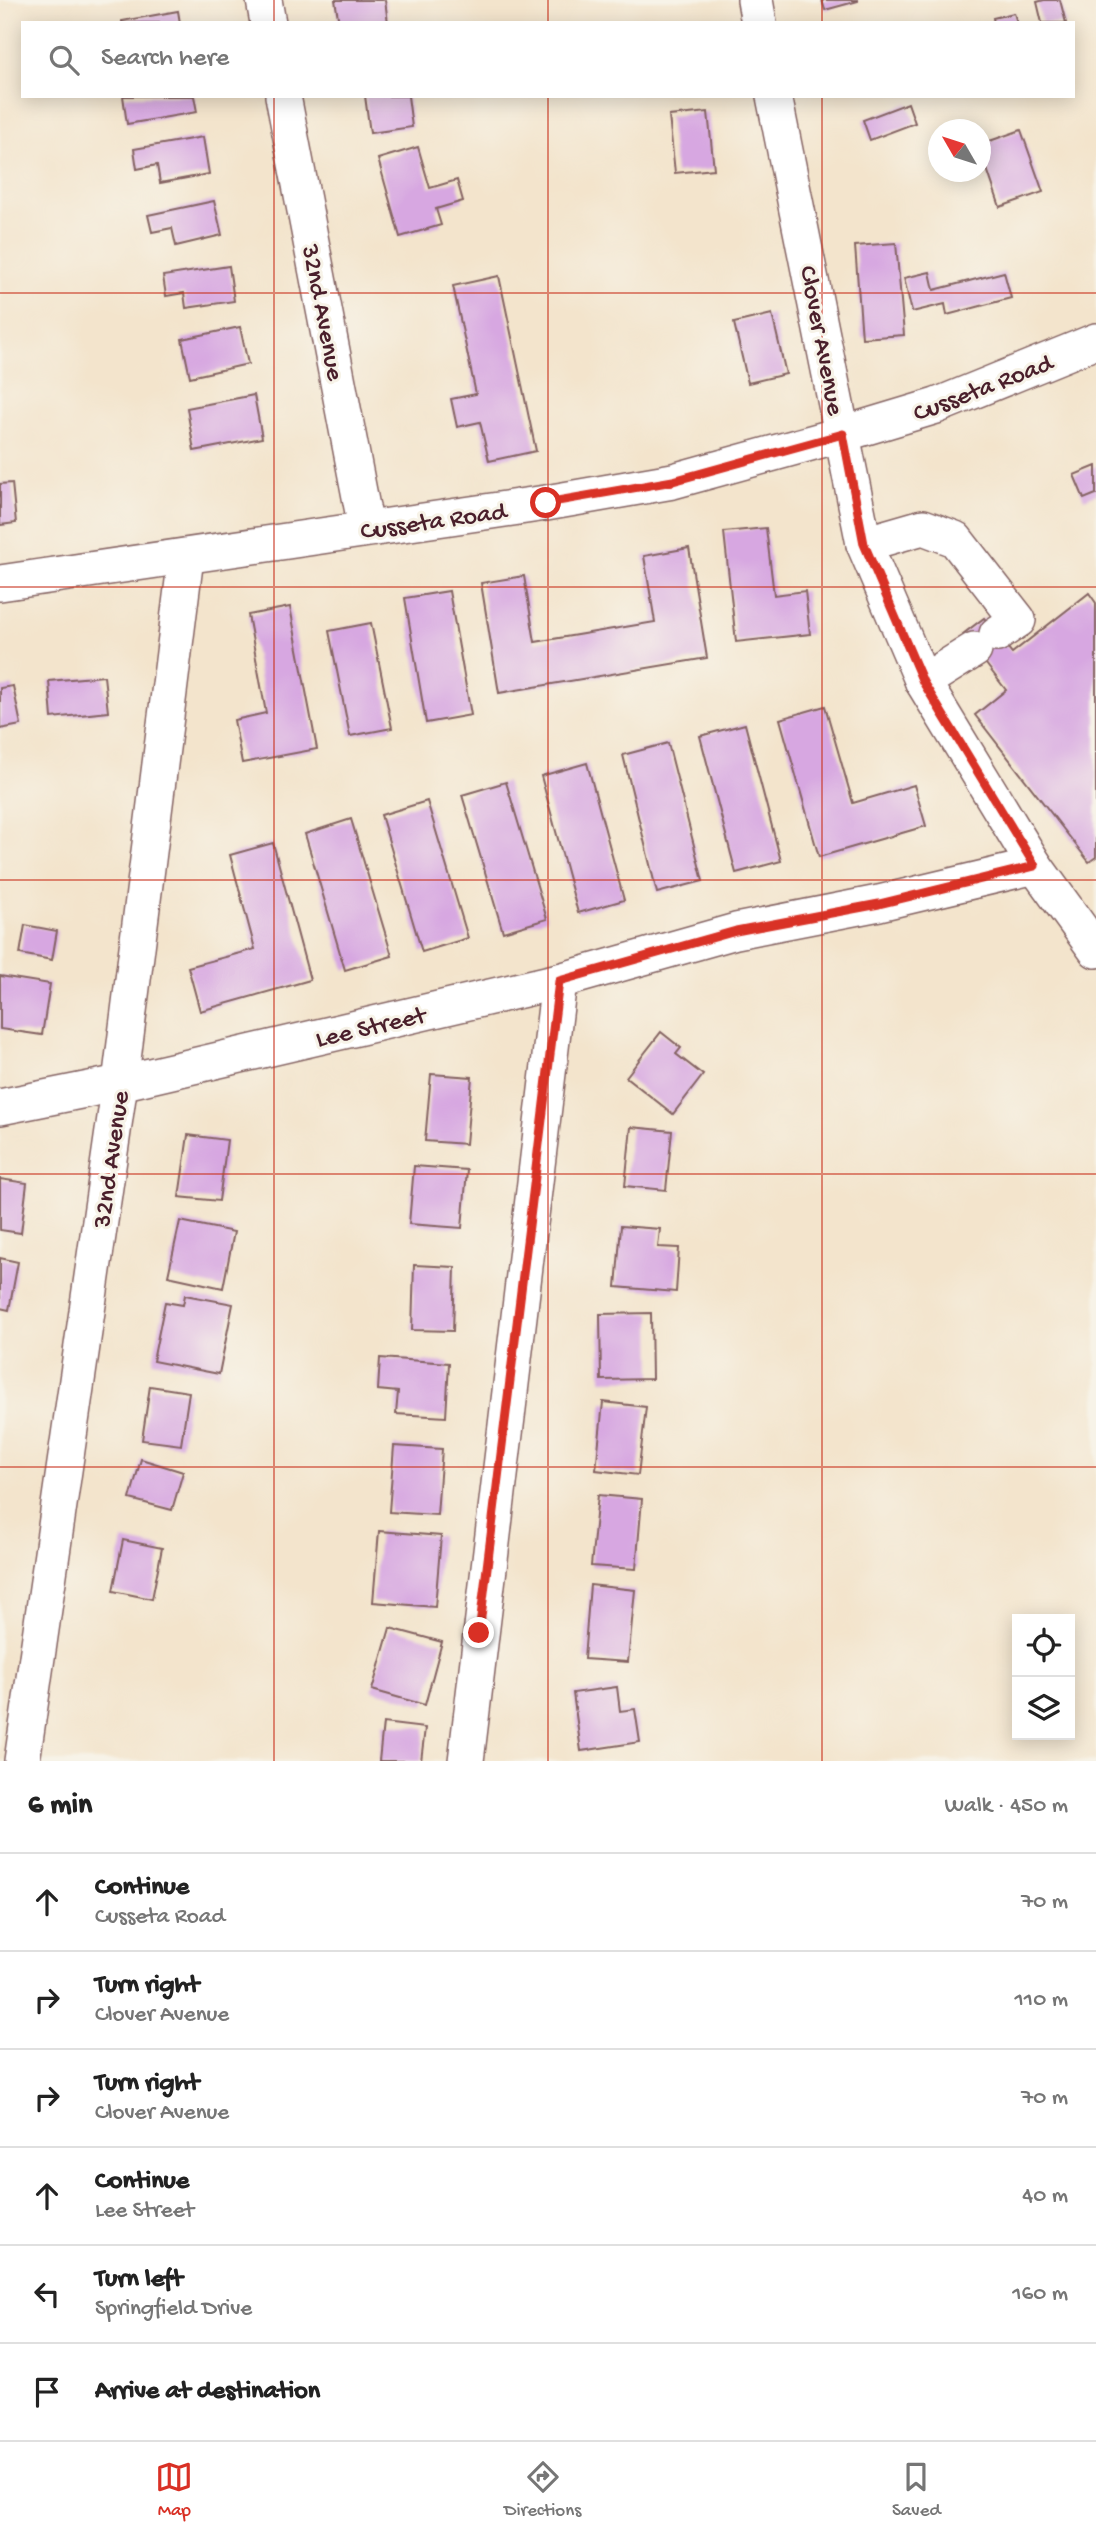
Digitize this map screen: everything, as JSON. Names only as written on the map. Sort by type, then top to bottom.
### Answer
[{"type":"street","points":[[264,0],[268,21]]},
{"type":"street","points":[[755,0],[760,21]]},
{"type":"street","name":"32nd Avenue","points":[[283,98],[366,528]]},
{"type":"street","name":"Clover Avenue","points":[[774,98],[864,544],[923,682],[1035,866],[1096,950]]},
{"type":"street","name":"Cusseta Road","points":[[0,583],[546,503],[673,481],[936,406],[1096,341]]},
{"type":"street","points":[[864,544],[923,527],[956,539],[996,635],[923,682]]},
{"type":"street","name":"32nd Avenue","points":[[22,1761],[120,1083],[186,556]]},
{"type":"street","name":"Lee Street","points":[[0,1107],[120,1083],[559,981],[736,931],[879,904],[1035,866]]},
{"type":"street","points":[[466,1761],[559,981]]},
{"type":"building","points":[[335,0],[385,0],[388,21],[339,21]]},
{"type":"building","points":[[822,0],[858,0],[858,1],[825,10]]},
{"type":"building","points":[[1060,0],[1065,21],[1042,21],[1037,2]]},
{"type":"building","points":[[178,11],[180,21],[122,21]]},
{"type":"building","points":[[1014,13],[1016,21],[994,21],[993,18]]},
{"type":"building","points":[[123,98],[194,98],[197,112],[127,124]]},
{"type":"building","points":[[365,98],[408,98],[412,127],[370,133]]},
{"type":"building","points":[[908,103],[915,123],[870,140],[863,120]]},
{"type":"building","points":[[708,112],[714,169],[675,173],[669,116]]},
{"type":"building","points":[[1021,130],[1043,192],[1000,207],[991,180],[991,140]]},
{"type":"building","points":[[203,137],[209,174],[160,183],[157,165],[137,169],[134,149]]},
{"type":"building","points":[[418,147],[430,188],[457,180],[463,201],[436,209],[441,225],[400,237],[378,159]]},
{"type":"building","points":[[214,201],[222,235],[176,246],[172,228],[152,232],[148,215]]},
{"type":"building","points":[[896,243],[904,335],[862,338],[855,246]]},
{"type":"building","points":[[229,266],[234,301],[186,308],[184,293],[166,296],[163,276]]},
{"type":"building","points":[[930,272],[934,290],[1004,272],[1011,298],[947,315],[945,304],[912,312],[904,278]]},
{"type":"building","points":[[499,276],[536,451],[489,461],[480,422],[457,427],[451,399],[476,394],[453,286]]},
{"type":"building","points":[[772,314],[786,374],[748,383],[734,323]]},
{"type":"building","points":[[240,327],[248,364],[190,377],[182,339]]},
{"type":"building","points":[[254,395],[262,438],[194,451],[187,408]]},
{"type":"building","points":[[1096,466],[1096,494],[1084,499],[1074,475]]},
{"type":"building","points":[[12,483],[16,523],[0,525],[0,484]]},
{"type":"building","points":[[766,528],[774,595],[805,591],[810,634],[736,642],[724,532]]},
{"type":"building","points":[[689,548],[707,658],[499,693],[481,583],[524,576],[535,642],[655,622],[644,556]]},
{"type":"building","points":[[449,591],[471,715],[426,723],[405,598]]},
{"type":"building","points":[[1089,593],[1096,603],[1096,857],[1089,862],[975,715],[1006,690],[963,634],[984,618],[1012,653]]},
{"type":"building","points":[[290,607],[317,749],[242,763],[234,720],[266,713],[248,615]]},
{"type":"building","points":[[371,623],[392,728],[350,736],[329,631]]},
{"type":"building","points":[[104,676],[108,712],[52,718],[49,681]]},
{"type":"building","points":[[13,686],[21,725],[0,729],[0,688]]},
{"type":"building","points":[[825,706],[853,803],[914,785],[926,826],[819,857],[780,719]]},
{"type":"building","points":[[745,724],[781,861],[736,873],[700,736]]},
{"type":"building","points":[[668,743],[703,881],[657,893],[623,755]]},
{"type":"building","points":[[587,763],[624,900],[578,913],[541,776]]},
{"type":"building","points":[[506,782],[547,919],[503,932],[462,795]]},
{"type":"building","points":[[427,801],[468,938],[422,952],[381,815]]},
{"type":"building","points":[[351,819],[392,956],[345,970],[305,834]]},
{"type":"building","points":[[273,843],[310,980],[200,1011],[188,967],[255,949],[230,855]]},
{"type":"building","points":[[25,925],[57,931],[52,960],[20,954]]},
{"type":"building","points":[[0,976],[50,984],[42,1035],[0,1029]]},
{"type":"building","points":[[661,1032],[681,1048],[676,1054],[703,1075],[673,1114],[626,1077]]},
{"type":"building","points":[[431,1074],[472,1077],[466,1144],[425,1141]]},
{"type":"building","points":[[631,1127],[672,1131],[666,1190],[625,1186]]},
{"type":"building","points":[[188,1135],[227,1140],[219,1201],[179,1197]]},
{"type":"building","points":[[414,1166],[467,1170],[462,1228],[409,1224]]},
{"type":"building","points":[[0,1179],[27,1183],[21,1233],[0,1230]]},
{"type":"building","points":[[180,1221],[234,1232],[223,1288],[168,1276]]},
{"type":"building","points":[[621,1226],[660,1229],[658,1247],[679,1248],[676,1292],[616,1287]]},
{"type":"building","points":[[0,1258],[18,1262],[9,1310],[0,1308]]},
{"type":"building","points":[[414,1265],[455,1267],[453,1331],[412,1330]]},
{"type":"building","points":[[185,1295],[233,1304],[219,1374],[153,1361],[165,1302],[183,1305]]},
{"type":"building","points":[[651,1313],[652,1379],[601,1380],[600,1314]]},
{"type":"building","points":[[380,1358],[449,1363],[446,1417],[396,1414],[398,1392],[378,1390]]},
{"type":"building","points":[[150,1386],[189,1392],[181,1445],[142,1440]]},
{"type":"building","points":[[603,1402],[646,1407],[638,1475],[596,1470]]},
{"type":"building","points":[[394,1446],[442,1449],[437,1515],[389,1512]]},
{"type":"building","points":[[141,1459],[183,1472],[172,1510],[130,1499]]},
{"type":"building","points":[[598,1495],[642,1499],[636,1569],[591,1566]]},
{"type":"building","points":[[379,1531],[441,1536],[435,1607],[373,1602]]},
{"type":"building","points":[[123,1540],[162,1548],[152,1599],[113,1591]]},
{"type":"building","points":[[590,1585],[635,1590],[628,1662],[584,1659]]},
{"type":"building","points":[[390,1628],[442,1642],[425,1705],[372,1690]]},
{"type":"building","points":[[617,1687],[620,1711],[635,1709],[640,1742],[581,1751],[573,1693]]},
{"type":"building","points":[[383,1723],[425,1728],[421,1761],[379,1761]]},
{"type":"route","points":[[479,1633],[559,981],[736,931],[879,904],[1035,866],[923,682],[864,544],[843,434],[673,481],[546,503]]}]
